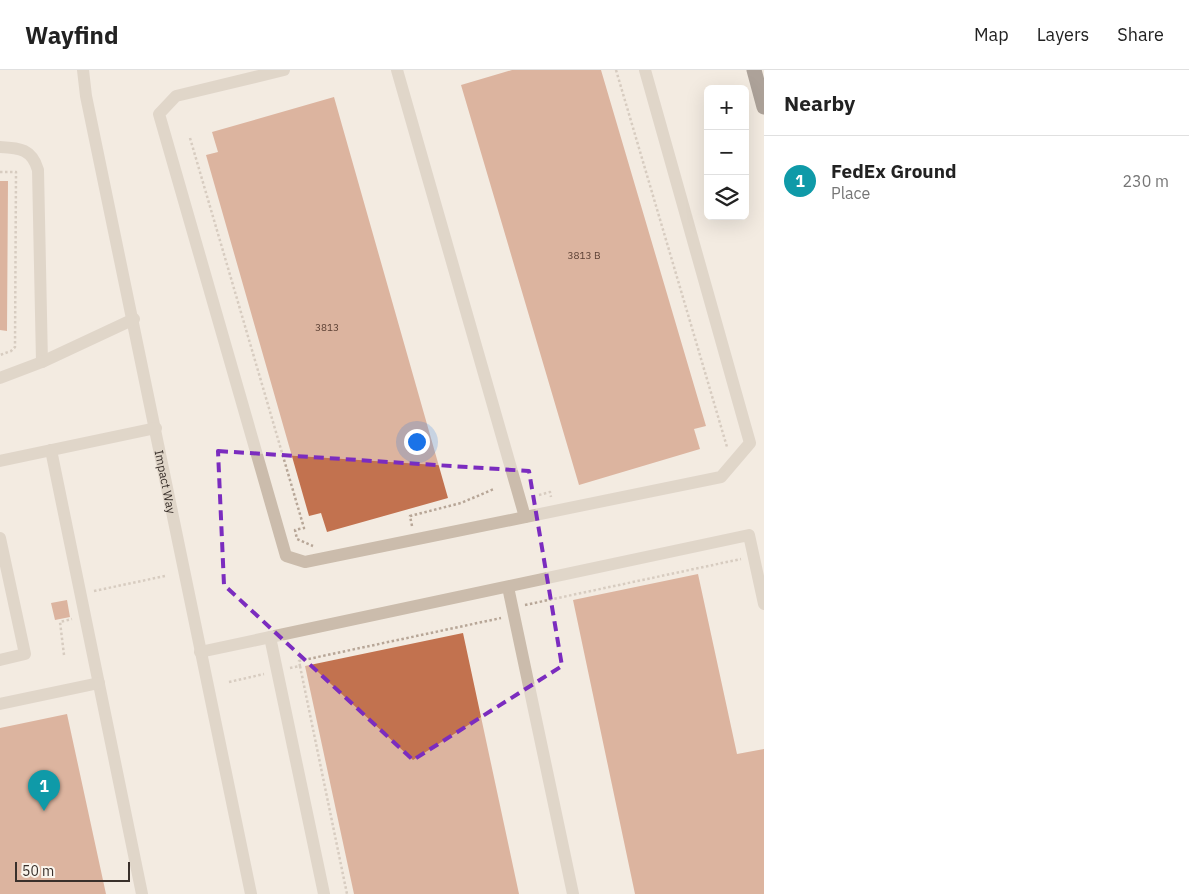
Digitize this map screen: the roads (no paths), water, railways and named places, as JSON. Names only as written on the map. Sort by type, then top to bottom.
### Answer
[{"type":"highway","points":[[754,70],[764,107]]},
{"type":"street","name":"Impact Way","points":[[83,70],[86,96],[134,319],[200,652],[251,894]]},
{"type":"street","points":[[284,70],[176,96],[159,114],[286,556],[305,562],[721,477],[750,443],[645,70]]},
{"type":"street","points":[[397,70],[525,517]]},
{"type":"street","points":[[0,147],[23,150],[35,160],[38,170],[42,362]]},
{"type":"street","points":[[0,378],[42,362],[134,319]]},
{"type":"street","points":[[0,461],[156,428]]},
{"type":"street","points":[[51,450],[142,894]]},
{"type":"street","points":[[200,652],[749,535],[764,604]]},
{"type":"street","points":[[0,538],[25,654],[0,660]]},
{"type":"street","points":[[508,586],[573,894]]},
{"type":"street","points":[[270,637],[324,894]]},
{"type":"street","points":[[0,704],[99,683]]},
{"type":"place","name":"FedEx Ground","points":[[44,811]]}]
